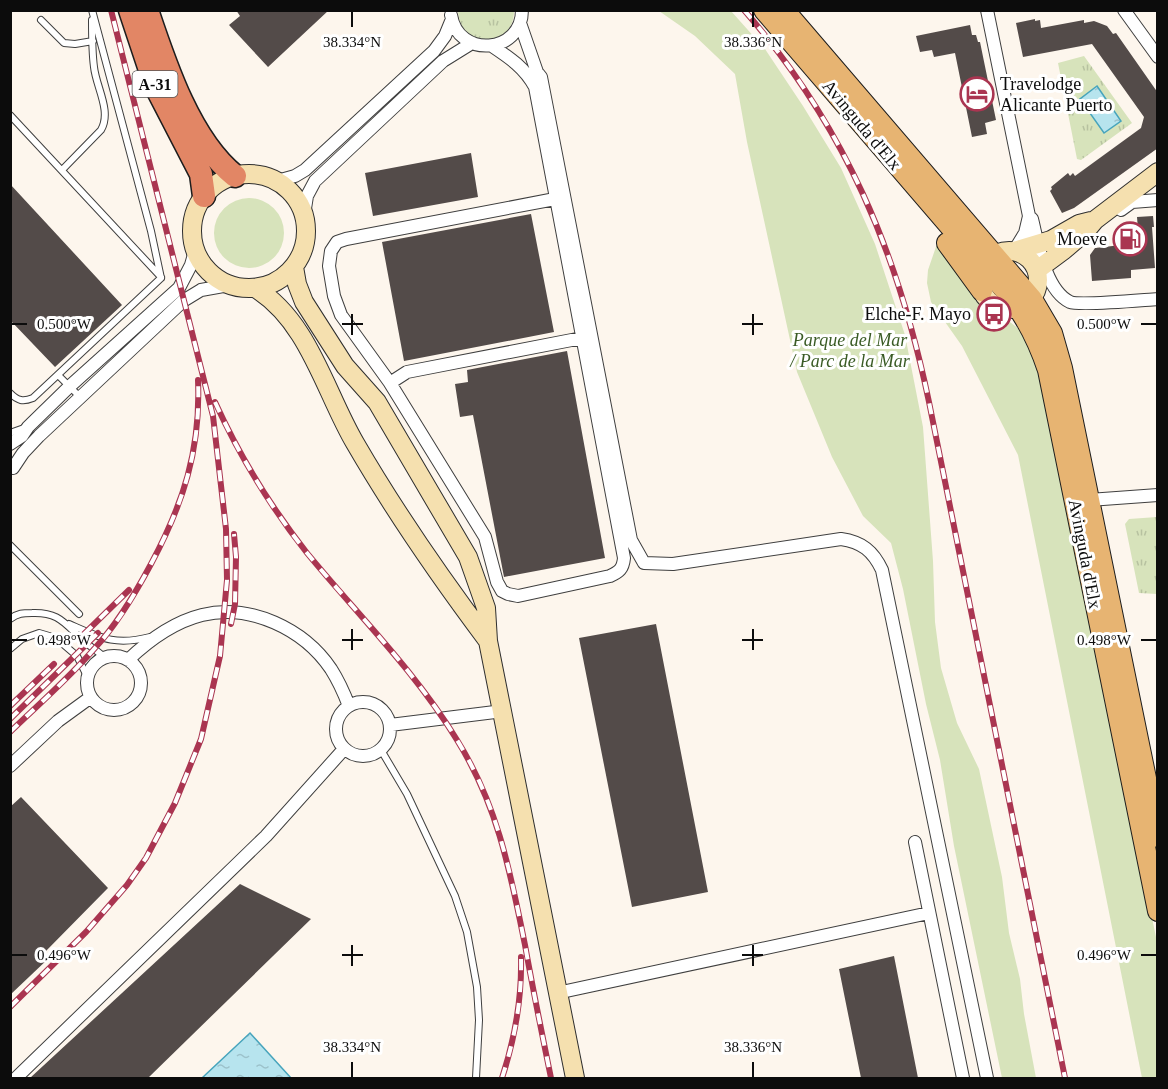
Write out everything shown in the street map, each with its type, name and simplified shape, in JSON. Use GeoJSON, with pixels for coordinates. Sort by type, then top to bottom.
{"type":"FeatureCollection","features":[{"type":"Feature","properties":{"kind":"highway","name":"A-31"},"geometry":{"type":"LineString","coordinates":[[130,10],[155,85],[174,124],[199,149],[216,159],[235,176]]}},
{"type":"Feature","properties":{"kind":"highway","name":"A-31"},"geometry":{"type":"LineString","coordinates":[[147,10],[164,59],[189,114],[199,149],[204,196]]}},
{"type":"Feature","properties":{"kind":"main road","name":"Avinguda d'Elx"},"geometry":{"type":"LineString","coordinates":[[764,10],[844,103],[989,260]]}},
{"type":"Feature","properties":{"kind":"main road","name":"Avinguda d'Elx"},"geometry":{"type":"LineString","coordinates":[[784,10],[989,260],[1026,303],[1043,314],[1058,349],[1154,797],[1158,837]]}},
{"type":"Feature","properties":{"kind":"main road"},"geometry":{"type":"LineString","coordinates":[[844,103],[883,162],[943,237],[982,291]]}},
{"type":"Feature","properties":{"kind":"main road","name":"Avinguda d'Elx"},"geometry":{"type":"LineString","coordinates":[[1026,303],[1048,370],[1158,910]]}},
{"type":"Feature","properties":{"kind":"street"},"geometry":{"type":"LineString","coordinates":[[987,10],[1029,216],[1032,219],[1043,270]]}},
{"type":"Feature","properties":{"kind":"street"},"geometry":{"type":"LineString","coordinates":[[1124,10],[1158,57]]}},
{"type":"Feature","properties":{"kind":"street"},"geometry":{"type":"LineString","coordinates":[[451,14],[459,33],[472,44],[492,46],[504,42],[514,34],[521,17]]}},
{"type":"Feature","properties":{"kind":"street"},"geometry":{"type":"LineString","coordinates":[[277,181],[295,176],[305,170],[434,51],[445,36],[451,14]]}},
{"type":"Feature","properties":{"kind":"street"},"geometry":{"type":"LineString","coordinates":[[521,17],[537,72],[541,77],[550,117],[631,540],[644,563],[673,564],[841,539],[855,541],[867,547],[876,558],[882,570],[987,1078]]}},
{"type":"Feature","properties":{"kind":"street"},"geometry":{"type":"LineString","coordinates":[[304,215],[298,201],[277,181],[249,174],[235,176],[218,183],[204,196],[195,213],[192,232],[195,250],[214,277],[228,285],[255,288],[270,285],[283,277],[294,267],[303,251],[307,196],[315,182],[442,61],[472,44]]}},
{"type":"Feature","properties":{"kind":"street"},"geometry":{"type":"LineString","coordinates":[[492,46],[520,65],[530,76],[535,87],[624,558],[624,565],[619,572],[610,576],[518,596],[502,591],[497,582],[485,537],[390,383],[341,315],[334,296],[329,266],[331,251],[337,242],[346,239],[555,199]]}},
{"type":"Feature","properties":{"kind":"street"},"geometry":{"type":"LineString","coordinates":[[535,87],[537,72]]}},
{"type":"Feature","properties":{"kind":"street"},"geometry":{"type":"LineString","coordinates":[[1158,172],[1095,220],[1043,270],[1038,280],[1037,290],[1026,303],[1008,310],[997,307],[985,298],[980,278],[989,260],[1003,251],[1014,251],[1038,245],[1080,224],[1095,220],[1112,216],[1132,202],[1158,200]]}},
{"type":"Feature","properties":{"kind":"street"},"geometry":{"type":"LineString","coordinates":[[1014,251],[1025,233],[1029,216]]}},
{"type":"Feature","properties":{"kind":"street"},"geometry":{"type":"LineString","coordinates":[[10,444],[22,436],[28,427],[70,386],[179,288],[188,272],[195,250]]}},
{"type":"Feature","properties":{"kind":"street"},"geometry":{"type":"LineString","coordinates":[[1014,251],[1028,257],[1043,270],[1062,296],[1075,303],[1158,299]]}},
{"type":"Feature","properties":{"kind":"street"},"geometry":{"type":"LineString","coordinates":[[294,267],[304,302],[345,366],[377,402],[468,557],[486,608],[488,640],[574,1078]]}},
{"type":"Feature","properties":{"kind":"street"},"geometry":{"type":"LineString","coordinates":[[11,468],[39,436],[183,302],[201,290],[228,285]]}},
{"type":"Feature","properties":{"kind":"street"},"geometry":{"type":"LineString","coordinates":[[255,288],[273,299],[310,349],[337,412],[367,464],[410,533],[488,640]]}},
{"type":"Feature","properties":{"kind":"street"},"geometry":{"type":"LineString","coordinates":[[390,383],[406,372],[582,338]]}},
{"type":"Feature","properties":{"kind":"street"},"geometry":{"type":"LineString","coordinates":[[1089,500],[1158,495]]}},
{"type":"Feature","properties":{"kind":"street"},"geometry":{"type":"LineString","coordinates":[[128,660],[157,636],[183,621],[204,614],[232,613],[269,620],[286,627],[318,652],[339,683],[349,706]]}},
{"type":"Feature","properties":{"kind":"street"},"geometry":{"type":"LineString","coordinates":[[112,656],[128,660],[135,665],[141,682],[140,690],[130,705],[113,710],[97,703],[89,691],[88,678],[91,669],[97,662],[112,656]]}},
{"type":"Feature","properties":{"kind":"street"},"geometry":{"type":"LineString","coordinates":[[10,766],[58,721],[91,697]]}},
{"type":"Feature","properties":{"kind":"street"},"geometry":{"type":"LineString","coordinates":[[358,702],[375,705],[382,710],[390,725],[387,743],[374,754],[358,756],[344,749],[336,735],[336,726],[343,711],[358,702]]}},
{"type":"Feature","properties":{"kind":"street"},"geometry":{"type":"LineString","coordinates":[[390,725],[503,711]]}},
{"type":"Feature","properties":{"kind":"street"},"geometry":{"type":"LineString","coordinates":[[16,1078],[266,836],[344,749]]}},
{"type":"Feature","properties":{"kind":"street"},"geometry":{"type":"LineString","coordinates":[[915,842],[963,1078]]}},
{"type":"Feature","properties":{"kind":"street"},"geometry":{"type":"LineString","coordinates":[[557,993],[929,913]]}},
{"type":"Feature","properties":{"kind":"lane"},"geometry":{"type":"LineString","coordinates":[[62,170],[105,124],[94,67],[92,10]]}},
{"type":"Feature","properties":{"kind":"lane"},"geometry":{"type":"LineString","coordinates":[[92,10],[151,231],[161,278]]}},
{"type":"Feature","properties":{"kind":"lane"},"geometry":{"type":"LineString","coordinates":[[41,20],[64,44],[93,41]]}},
{"type":"Feature","properties":{"kind":"lane"},"geometry":{"type":"LineString","coordinates":[[10,115],[161,278]]}},
{"type":"Feature","properties":{"kind":"lane"},"geometry":{"type":"LineString","coordinates":[[10,393],[24,402],[33,398],[161,278]]}},
{"type":"Feature","properties":{"kind":"lane"},"geometry":{"type":"LineString","coordinates":[[58,375],[80,397]]}},
{"type":"Feature","properties":{"kind":"lane"},"geometry":{"type":"LineString","coordinates":[[10,433],[28,427]]}},
{"type":"Feature","properties":{"kind":"lane"},"geometry":{"type":"LineString","coordinates":[[10,545],[79,614]]}},
{"type":"Feature","properties":{"kind":"lane"},"geometry":{"type":"LineString","coordinates":[[10,619],[18,613],[48,612],[99,637],[117,642],[131,642],[157,636]]}},
{"type":"Feature","properties":{"kind":"lane"},"geometry":{"type":"LineString","coordinates":[[63,621],[85,643],[95,648],[105,658]]}},
{"type":"Feature","properties":{"kind":"lane"},"geometry":{"type":"LineString","coordinates":[[10,649],[22,639],[39,633],[56,638],[77,656],[88,678]]}},
{"type":"Feature","properties":{"kind":"lane"},"geometry":{"type":"LineString","coordinates":[[381,750],[407,794],[455,896],[467,932],[477,987],[479,1020],[476,1078]]}},
{"type":"Feature","properties":{"kind":"green space"},"geometry":{"type":"Polygon","coordinates":[[[458,10],[514,11],[512,24],[505,33],[486,40],[476,38],[467,32],[460,23],[458,10]]]}},
{"type":"Feature","properties":{"kind":"green space","name":"Parque del Mar / Parc de la Mar"},"geometry":{"type":"Polygon","coordinates":[[[659,11],[731,11],[765,49],[803,106],[841,168],[875,244],[905,335],[923,427],[935,622],[941,668],[957,723],[979,769],[1002,877],[1009,933],[1020,979],[1036,1078],[1002,1078],[954,846],[940,760],[891,543],[863,516],[832,457],[797,372],[747,142],[735,74],[695,36],[659,11]]]}},
{"type":"Feature","properties":{"kind":"green space"},"geometry":{"type":"Polygon","coordinates":[[[1084,56],[1132,123],[1081,160],[1077,159],[1058,63],[1084,56]]]}},
{"type":"Feature","properties":{"kind":"green space"},"geometry":{"type":"Polygon","coordinates":[[[249,198],[262,201],[274,208],[281,220],[284,233],[281,246],[274,258],[262,265],[249,268],[236,265],[224,258],[217,246],[214,233],[217,220],[224,208],[236,201],[249,198]]]}},
{"type":"Feature","properties":{"kind":"green space"},"geometry":{"type":"Polygon","coordinates":[[[938,241],[988,311],[1006,319],[1024,333],[1037,357],[1157,942],[1157,1078],[1142,1078],[1018,455],[962,346],[931,302],[927,283],[928,270],[938,241]]]}},
{"type":"Feature","properties":{"kind":"green space"},"geometry":{"type":"Polygon","coordinates":[[[1157,517],[1157,594],[1139,593],[1125,524],[1129,519],[1157,517]]]}},
{"type":"Feature","properties":{"kind":"water"},"geometry":{"type":"Polygon","coordinates":[[[1097,86],[1121,121],[1104,133],[1080,99],[1097,86]]]}},
{"type":"Feature","properties":{"kind":"water"},"geometry":{"type":"Polygon","coordinates":[[[250,1033],[291,1078],[202,1078],[250,1033]]]}},
{"type":"Feature","properties":{"kind":"building"},"geometry":{"type":"Polygon","coordinates":[[[236,10],[329,10],[268,67],[229,25],[240,16],[236,10]]]}},
{"type":"Feature","properties":{"kind":"building"},"geometry":{"type":"Polygon","coordinates":[[[1035,19],[1035,21],[1040,20],[1041,28],[1084,20],[1084,23],[1094,21],[1107,26],[1113,34],[1116,33],[1158,93],[1158,148],[1074,208],[1062,213],[1050,191],[1051,187],[1068,173],[1070,176],[1073,173],[1075,176],[1141,128],[1144,117],[1092,44],[1023,57],[1016,23],[1035,19]]]}},
{"type":"Feature","properties":{"kind":"building","name":"Travelodge Alicante Puerto"},"geometry":{"type":"Polygon","coordinates":[[[970,25],[972,35],[976,35],[980,42],[996,120],[985,123],[987,134],[972,137],[955,53],[934,57],[932,50],[920,52],[916,36],[970,25]]]}},
{"type":"Feature","properties":{"kind":"building"},"geometry":{"type":"Polygon","coordinates":[[[471,153],[478,197],[373,216],[365,173],[471,153]]]}},
{"type":"Feature","properties":{"kind":"building"},"geometry":{"type":"Polygon","coordinates":[[[10,184],[122,305],[55,367],[10,320],[10,184]]]}},
{"type":"Feature","properties":{"kind":"building"},"geometry":{"type":"Polygon","coordinates":[[[531,214],[554,332],[404,361],[382,242],[531,214]]]}},
{"type":"Feature","properties":{"kind":"building"},"geometry":{"type":"Polygon","coordinates":[[[1153,216],[1155,268],[1131,270],[1131,278],[1092,281],[1090,255],[1095,248],[1139,243],[1137,217],[1153,216]]]}},
{"type":"Feature","properties":{"kind":"building"},"geometry":{"type":"Polygon","coordinates":[[[567,351],[605,558],[504,577],[473,415],[460,417],[455,384],[468,382],[467,370],[567,351]]]}},
{"type":"Feature","properties":{"kind":"building"},"geometry":{"type":"Polygon","coordinates":[[[656,624],[708,892],[632,907],[579,638],[656,624]]]}},
{"type":"Feature","properties":{"kind":"building"},"geometry":{"type":"Polygon","coordinates":[[[21,797],[108,888],[44,953],[49,958],[10,995],[10,807],[21,797]]]}},
{"type":"Feature","properties":{"kind":"building"},"geometry":{"type":"Polygon","coordinates":[[[240,884],[311,919],[148,1078],[30,1078],[240,884]]]}},
{"type":"Feature","properties":{"kind":"building"},"geometry":{"type":"Polygon","coordinates":[[[894,956],[918,1078],[861,1078],[839,969],[894,956]]]}},
{"type":"Feature","properties":{"kind":"railway"},"geometry":{"type":"LineString","coordinates":[[10,1007],[86,932],[127,885],[146,858],[175,803],[201,739],[220,656],[227,580],[226,529],[213,416],[111,10]]}},
{"type":"Feature","properties":{"kind":"railway"},"geometry":{"type":"LineString","coordinates":[[744,10],[780,54],[811,99],[839,146],[863,194],[901,294],[929,402],[1065,1078]]}},
{"type":"Feature","properties":{"kind":"railway"},"geometry":{"type":"LineString","coordinates":[[10,732],[85,659],[111,629],[151,564],[172,520],[188,476],[196,430],[198,380]]}},
{"type":"Feature","properties":{"kind":"railway"},"geometry":{"type":"LineString","coordinates":[[215,402],[245,462],[281,517],[307,553],[423,690],[457,740],[483,789],[508,865],[551,1078]]}},
{"type":"Feature","properties":{"kind":"railway"},"geometry":{"type":"LineString","coordinates":[[231,624],[235,604],[234,534]]}},
{"type":"Feature","properties":{"kind":"railway"},"geometry":{"type":"LineString","coordinates":[[84,634],[129,590]]}},
{"type":"Feature","properties":{"kind":"railway"},"geometry":{"type":"LineString","coordinates":[[10,719],[98,633]]}},
{"type":"Feature","properties":{"kind":"railway"},"geometry":{"type":"LineString","coordinates":[[10,706],[54,664]]}},
{"type":"Feature","properties":{"kind":"railway"},"geometry":{"type":"LineString","coordinates":[[502,1078],[517,1018],[521,957]]}},
{"type":"Feature","properties":{"kind":"place","name":"Travelodge Alicante Puerto"},"geometry":{"type":"Point","coordinates":[977,94]}},
{"type":"Feature","properties":{"kind":"place","name":"Moeve"},"geometry":{"type":"Point","coordinates":[1130,239]}},
{"type":"Feature","properties":{"kind":"place","name":"Elche-F. Mayo"},"geometry":{"type":"Point","coordinates":[994,314]}}]}
